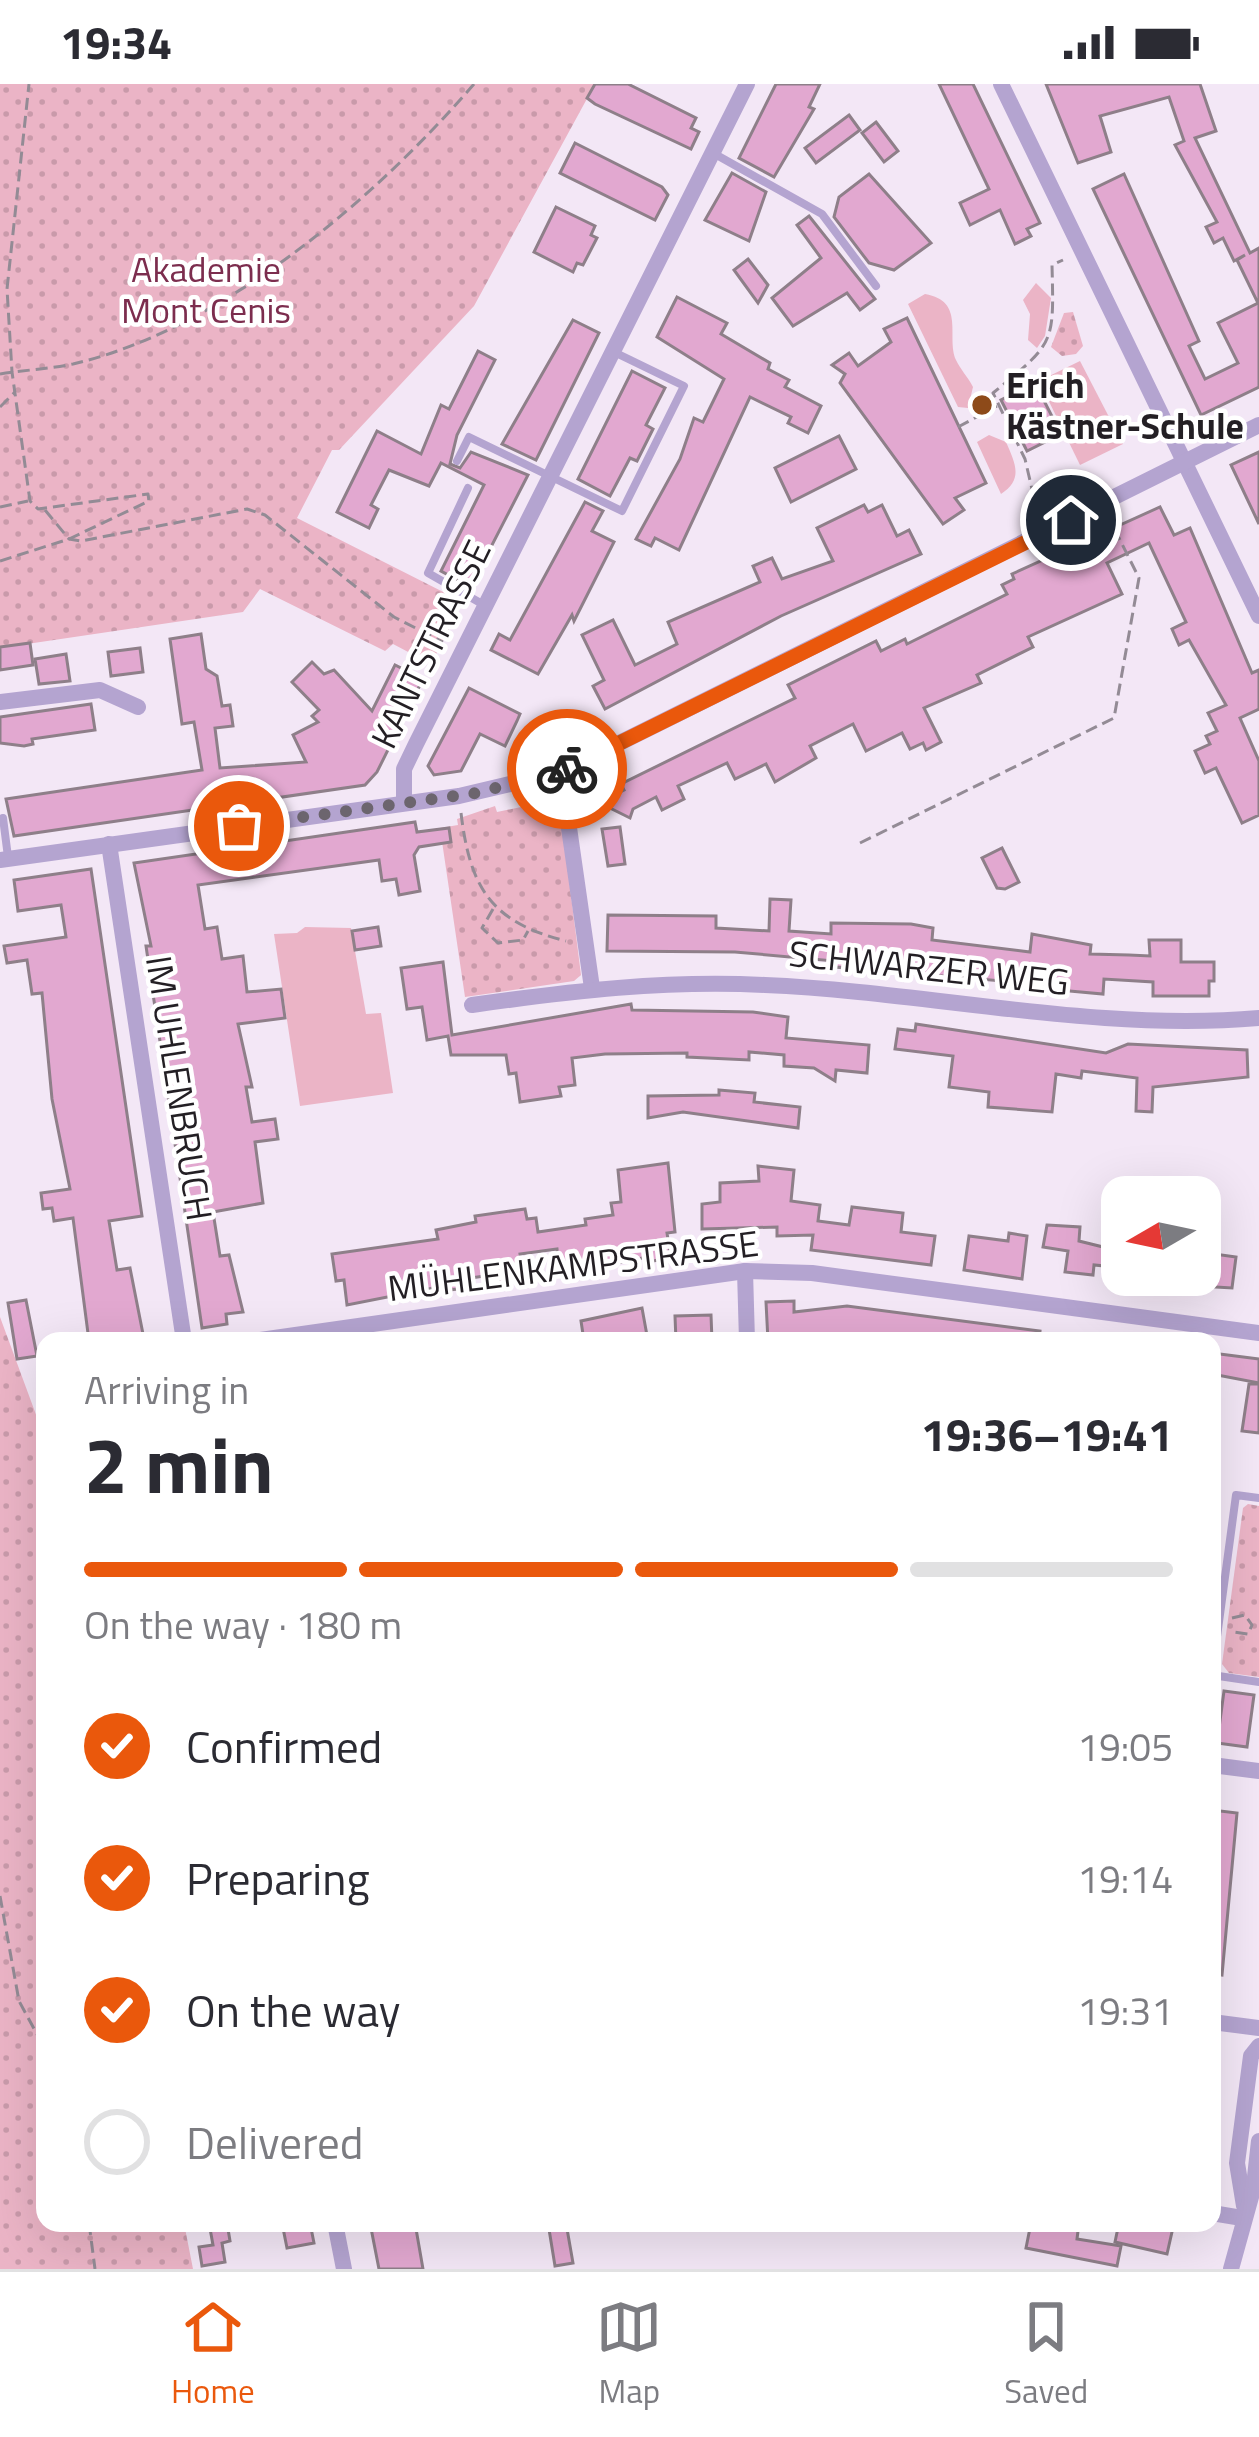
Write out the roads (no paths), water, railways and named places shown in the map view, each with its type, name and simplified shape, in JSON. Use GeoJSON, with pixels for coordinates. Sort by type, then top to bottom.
{"type":"FeatureCollection","features":[{"type":"Feature","properties":{"kind":"street","name":"KANTSTRASSE"},"geometry":{"type":"LineString","coordinates":[[4,859],[404,802],[404,769],[746,84]]}},
{"type":"Feature","properties":{"kind":"street"},"geometry":{"type":"LineString","coordinates":[[1001,84],[1259,616]]}},
{"type":"Feature","properties":{"kind":"street"},"geometry":{"type":"LineString","coordinates":[[404,802],[477,793],[561,772],[1259,425]]}},
{"type":"Feature","properties":{"kind":"street"},"geometry":{"type":"LineString","coordinates":[[0,701],[100,690],[137,707]]}},
{"type":"Feature","properties":{"kind":"street"},"geometry":{"type":"LineString","coordinates":[[561,772],[592,988]]}},
{"type":"Feature","properties":{"kind":"street","name":"IM UHLENBRUCH"},"geometry":{"type":"LineString","coordinates":[[109,844],[183,1332]]}},
{"type":"Feature","properties":{"kind":"street","name":"SCHWARZER WEG"},"geometry":{"type":"LineString","coordinates":[[472,1005],[640,982],[769,985],[1015,1012],[1174,1021],[1259,1018]]}},
{"type":"Feature","properties":{"kind":"street"},"geometry":{"type":"LineString","coordinates":[[746,1271],[747,1332]]}},
{"type":"Feature","properties":{"kind":"street","name":"MÜHLENKAMPSTRASSE"},"geometry":{"type":"LineString","coordinates":[[316,1332],[746,1271],[812,1273],[1259,1333]]}},
{"type":"Feature","properties":{"kind":"street"},"geometry":{"type":"LineString","coordinates":[[1221,1766],[1259,1772]]}},
{"type":"Feature","properties":{"kind":"street"},"geometry":{"type":"LineString","coordinates":[[1221,2023],[1259,2028]]}},
{"type":"Feature","properties":{"kind":"street"},"geometry":{"type":"LineString","coordinates":[[1243,2212],[1237,2163],[1251,2056],[1259,2046]]}},
{"type":"Feature","properties":{"kind":"street"},"geometry":{"type":"LineString","coordinates":[[1231,2269],[1243,2212],[1254,2186],[1259,2141]]}},
{"type":"Feature","properties":{"kind":"street"},"geometry":{"type":"LineString","coordinates":[[1221,2212],[1243,2212]]}},
{"type":"Feature","properties":{"kind":"street"},"geometry":{"type":"LineString","coordinates":[[337,2232],[344,2269]]}},
{"type":"Feature","properties":{"kind":"lane"},"geometry":{"type":"LineString","coordinates":[[713,153],[823,214],[876,286]]}},
{"type":"Feature","properties":{"kind":"lane"},"geometry":{"type":"LineString","coordinates":[[457,461],[469,437],[622,512],[684,386],[612,351]]}},
{"type":"Feature","properties":{"kind":"lane"},"geometry":{"type":"LineString","coordinates":[[468,488],[428,573],[486,606]]}},
{"type":"Feature","properties":{"kind":"lane"},"geometry":{"type":"LineString","coordinates":[[3,818],[4,859]]}},
{"type":"Feature","properties":{"kind":"lane"},"geometry":{"type":"LineString","coordinates":[[1221,1608],[1236,1495],[1259,1498]]}},
{"type":"Feature","properties":{"kind":"lane"},"geometry":{"type":"LineString","coordinates":[[1221,1676],[1259,1682]]}},
{"type":"Feature","properties":{"kind":"place","name":"Erich Kästner-Schule"},"geometry":{"type":"Point","coordinates":[982,405]}},
{"type":"Feature","properties":{"kind":"park label","name":"Akademie Mont Cenis"},"geometry":{"type":"Point","coordinates":[206,288]}}]}
